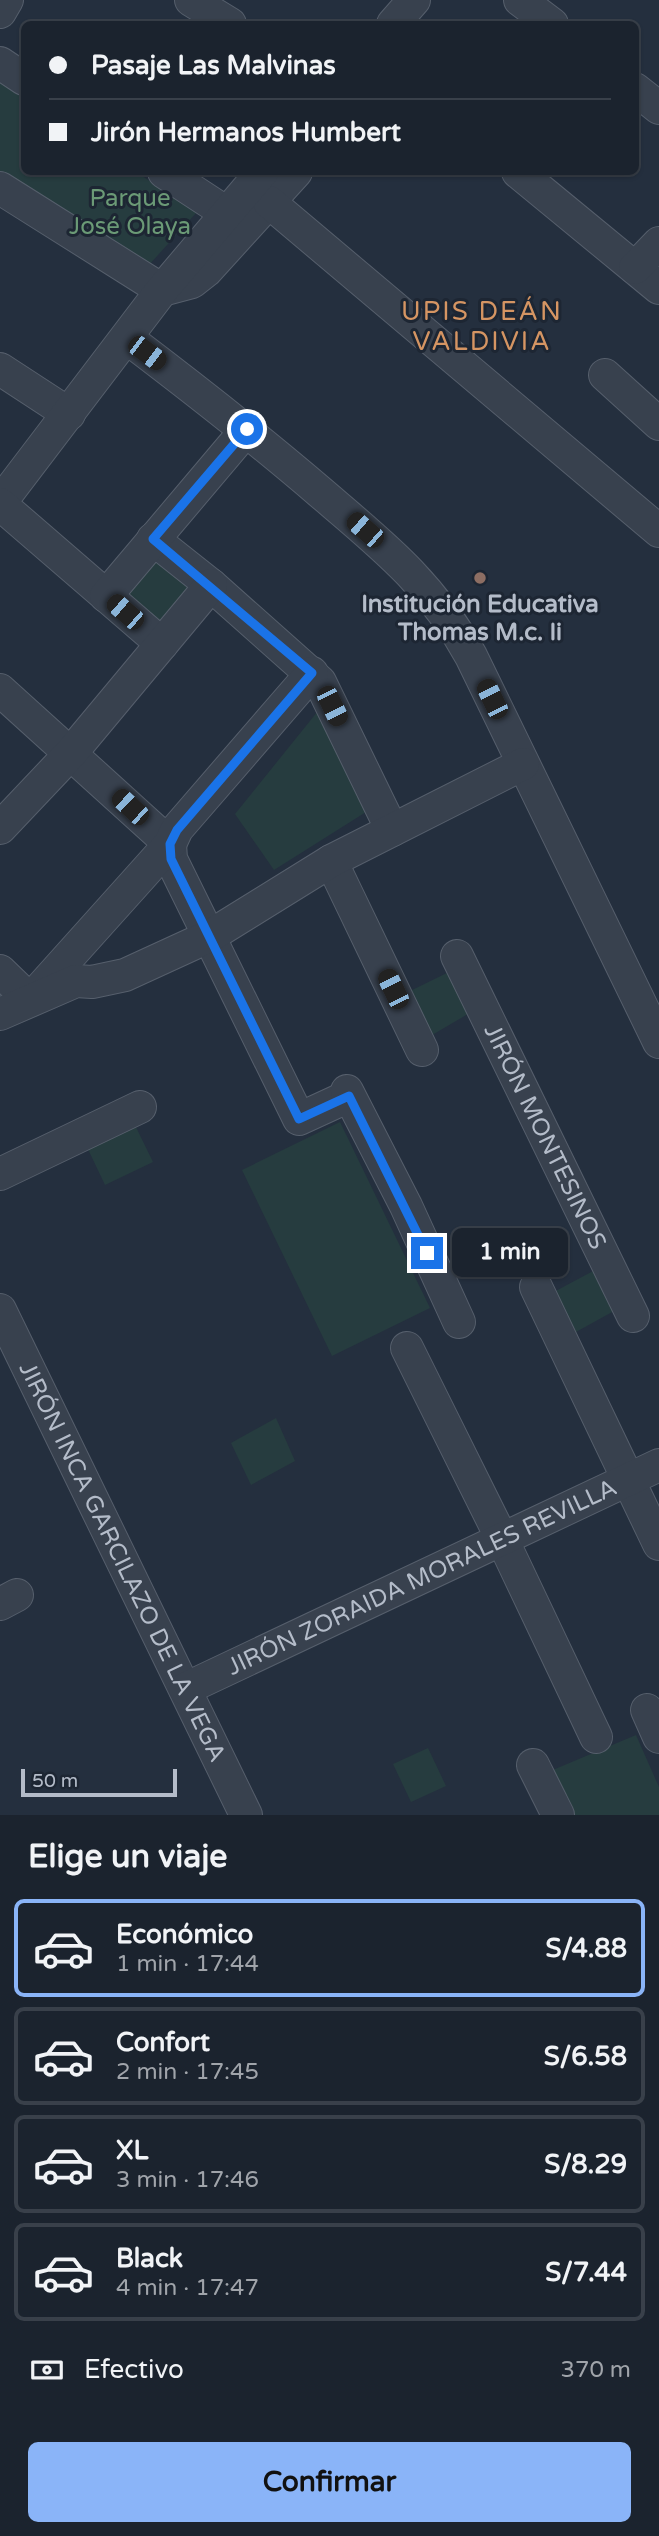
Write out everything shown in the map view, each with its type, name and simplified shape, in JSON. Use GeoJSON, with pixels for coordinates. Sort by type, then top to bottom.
{"type":"FeatureCollection","features":[{"type":"Feature","properties":{"kind":"street"},"geometry":{"type":"LineString","coordinates":[[0,12],[7,0]]}},
{"type":"Feature","properties":{"kind":"street"},"geometry":{"type":"LineString","coordinates":[[191,0],[225,21]]}},
{"type":"Feature","properties":{"kind":"street"},"geometry":{"type":"LineString","coordinates":[[396,21],[414,0]]}},
{"type":"Feature","properties":{"kind":"street"},"geometry":{"type":"LineString","coordinates":[[520,0],[548,21]]}},
{"type":"Feature","properties":{"kind":"street"},"geometry":{"type":"LineString","coordinates":[[0,63],[21,77]]}},
{"type":"Feature","properties":{"kind":"street"},"geometry":{"type":"LineString","coordinates":[[639,92],[659,108]]}},
{"type":"Feature","properties":{"kind":"street"},"geometry":{"type":"LineString","coordinates":[[168,175],[225,212]]}},
{"type":"Feature","properties":{"kind":"street"},"geometry":{"type":"LineString","coordinates":[[162,644],[0,504],[162,290],[225,212],[259,175]]}},
{"type":"Feature","properties":{"kind":"street"},"geometry":{"type":"LineString","coordinates":[[0,188],[162,290],[192,282],[206,271],[293,175]]}},
{"type":"Feature","properties":{"kind":"street"},"geometry":{"type":"LineString","coordinates":[[522,175],[659,288]]}},
{"type":"Feature","properties":{"kind":"street"},"geometry":{"type":"LineString","coordinates":[[269,202],[657,525]]}},
{"type":"Feature","properties":{"kind":"street"},"geometry":{"type":"LineString","coordinates":[[635,268],[659,243]]}},
{"type":"Feature","properties":{"kind":"street"},"geometry":{"type":"LineString","coordinates":[[127,338],[247,429],[404,564],[427,589],[459,634],[659,1042]]}},
{"type":"Feature","properties":{"kind":"street"},"geometry":{"type":"LineString","coordinates":[[0,369],[69,414]]}},
{"type":"Feature","properties":{"kind":"street"},"geometry":{"type":"LineString","coordinates":[[605,375],[659,424]]}},
{"type":"Feature","properties":{"kind":"street"},"geometry":{"type":"LineString","coordinates":[[106,596],[247,429]]}},
{"type":"Feature","properties":{"kind":"street"},"geometry":{"type":"LineString","coordinates":[[153,539],[211,585],[320,682],[392,830]]}},
{"type":"Feature","properties":{"kind":"street"},"geometry":{"type":"LineString","coordinates":[[0,828],[71,753],[211,585]]}},
{"type":"Feature","properties":{"kind":"street"},"geometry":{"type":"LineString","coordinates":[[30,999],[170,844],[177,830],[312,673]]}},
{"type":"Feature","properties":{"kind":"street"},"geometry":{"type":"LineString","coordinates":[[0,690],[170,844],[171,859],[299,1119],[348,1093],[406,1206],[459,1322]]}},
{"type":"Feature","properties":{"kind":"street"},"geometry":{"type":"LineString","coordinates":[[0,1014],[76,981],[92,982],[125,975],[210,936],[331,861],[523,764]]}},
{"type":"Feature","properties":{"kind":"street"},"geometry":{"type":"LineString","coordinates":[[331,861],[422,1050]]}},
{"type":"Feature","properties":{"kind":"street","name":"JIRÓN MONTESINOS"},"geometry":{"type":"LineString","coordinates":[[457,956],[546,1132],[633,1316]]}},
{"type":"Feature","properties":{"kind":"street"},"geometry":{"type":"LineString","coordinates":[[0,971],[30,999]]}},
{"type":"Feature","properties":{"kind":"street"},"geometry":{"type":"LineString","coordinates":[[0,1174],[140,1107]]}},
{"type":"Feature","properties":{"kind":"street"},"geometry":{"type":"LineString","coordinates":[[536,1287],[659,1544]]}},
{"type":"Feature","properties":{"kind":"street","name":"JIRÓN INCA GARCILAZO DE LA VEGA"},"geometry":{"type":"LineString","coordinates":[[0,1310],[246,1815]]}},
{"type":"Feature","properties":{"kind":"street"},"geometry":{"type":"LineString","coordinates":[[407,1348],[596,1737]]}},
{"type":"Feature","properties":{"kind":"street","name":"JIRÓN ZORAIDA MORALES REVILLA"},"geometry":{"type":"LineString","coordinates":[[185,1689],[659,1465]]}},
{"type":"Feature","properties":{"kind":"street"},"geometry":{"type":"LineString","coordinates":[[533,1765],[558,1815]]}},
{"type":"Feature","properties":{"kind":"green space","name":"Parque José Olaya"},"geometry":{"type":"Polygon","coordinates":[[[0,82],[21,96],[21,175],[141,175],[197,212],[148,266],[0,172],[0,82]]]}},
{"type":"Feature","properties":{"kind":"green space"},"geometry":{"type":"Polygon","coordinates":[[[156,558],[190,587],[156,626],[122,597],[156,558]]]}},
{"type":"Feature","properties":{"kind":"green space"},"geometry":{"type":"Polygon","coordinates":[[[318,711],[366,812],[274,870],[235,814],[318,711]]]}},
{"type":"Feature","properties":{"kind":"green space"},"geometry":{"type":"Polygon","coordinates":[[[453,970],[473,1011],[427,1038],[406,993],[453,970]]]}},
{"type":"Feature","properties":{"kind":"green space"},"geometry":{"type":"Polygon","coordinates":[[[133,1121],[153,1162],[105,1185],[86,1145],[133,1121]]]}},
{"type":"Feature","properties":{"kind":"green space"},"geometry":{"type":"Polygon","coordinates":[[[340,1122],[430,1308],[332,1356],[242,1170],[340,1122]]]}},
{"type":"Feature","properties":{"kind":"green space"},"geometry":{"type":"Polygon","coordinates":[[[595,1270],[614,1311],[576,1332],[569,1331],[552,1293],[595,1270]]]}},
{"type":"Feature","properties":{"kind":"green space"},"geometry":{"type":"Polygon","coordinates":[[[276,1418],[295,1461],[251,1485],[231,1443],[276,1418]]]}},
{"type":"Feature","properties":{"kind":"green space"},"geometry":{"type":"Polygon","coordinates":[[[636,1735],[659,1787],[659,1815],[571,1815],[548,1772],[636,1735]]]}},
{"type":"Feature","properties":{"kind":"green space"},"geometry":{"type":"Polygon","coordinates":[[[428,1748],[446,1786],[411,1802],[393,1764],[428,1748]]]}},
{"type":"Feature","properties":{"kind":"place","name":"Institución Educativa Thomas M.c. Ii"},"geometry":{"type":"Point","coordinates":[480,578]}},
{"type":"Feature","properties":{"kind":"district","name":"UPIS DEÁN VALDIVIA"},"geometry":{"type":"Point","coordinates":[482,326]}},
{"type":"Feature","properties":{"kind":"route"},"geometry":{"type":"LineString","coordinates":[[247,429],[153,539],[211,585],[312,673],[177,830],[170,844],[171,859],[299,1119],[349,1096],[406,1206],[427,1253]]}}]}
